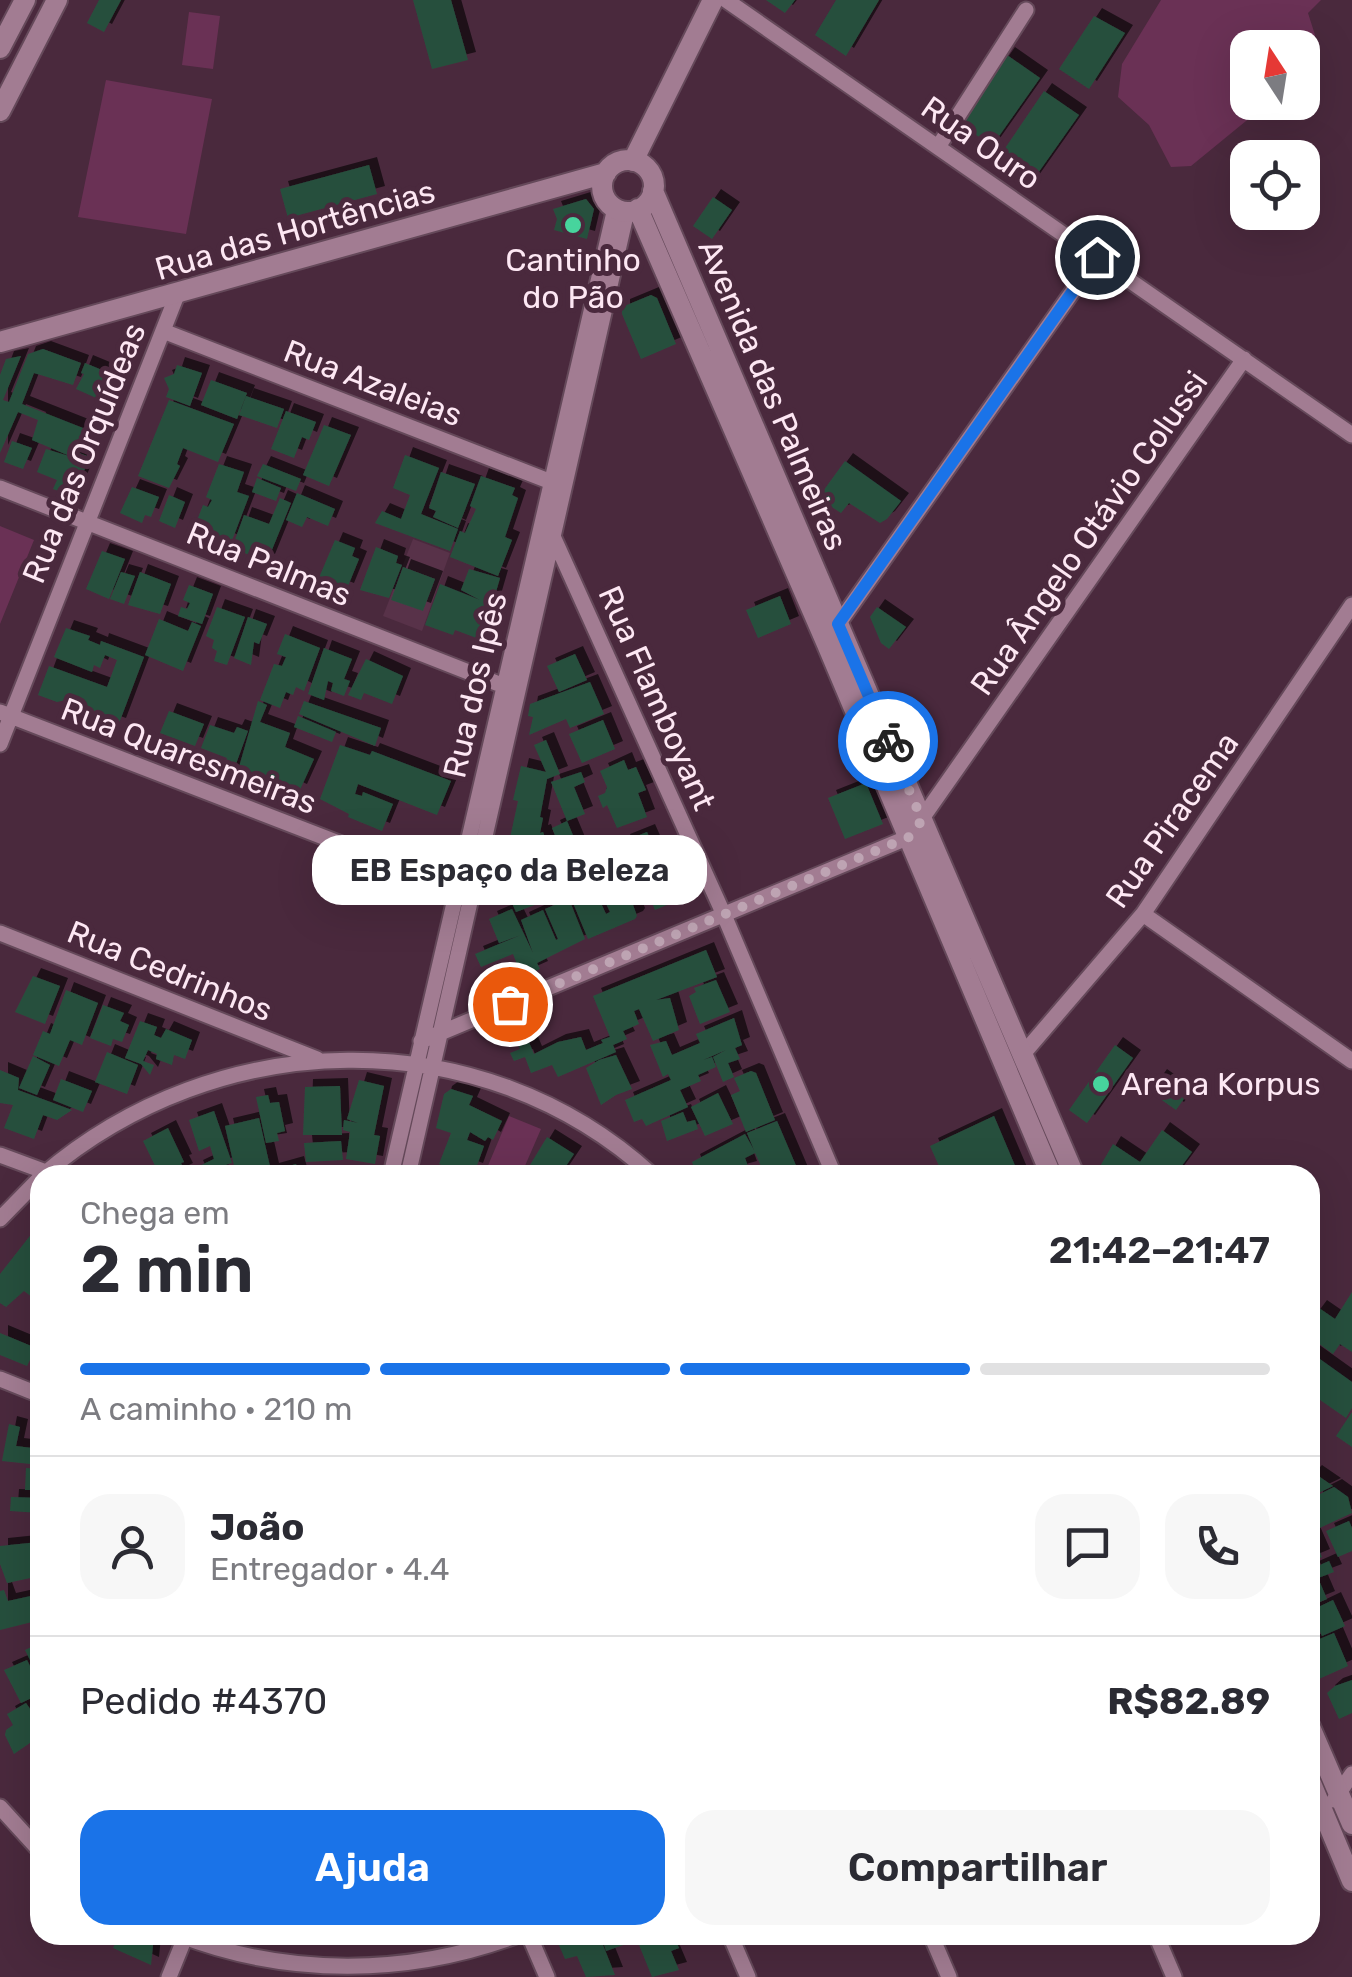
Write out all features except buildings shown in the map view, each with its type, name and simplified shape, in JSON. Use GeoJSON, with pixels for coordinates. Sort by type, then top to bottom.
{"type":"FeatureCollection","features":[{"type":"Feature","properties":{"kind":"street"},"geometry":{"type":"LineString","coordinates":[[0,48],[24,0]]}},
{"type":"Feature","properties":{"kind":"street"},"geometry":{"type":"LineString","coordinates":[[0,112],[57,0]]}},
{"type":"Feature","properties":{"kind":"street"},"geometry":{"type":"LineString","coordinates":[[633,161],[713,0]]}},
{"type":"Feature","properties":{"kind":"street","name":"Rua Ouro"},"geometry":{"type":"LineString","coordinates":[[726,0],[1352,436]]}},
{"type":"Feature","properties":{"kind":"street"},"geometry":{"type":"LineString","coordinates":[[938,147],[1026,10]]}},
{"type":"Feature","properties":{"kind":"street"},"geometry":{"type":"LineString","coordinates":[[633,161],[649,170],[654,191],[649,201],[626,209],[603,194],[606,174],[616,162],[633,161]]}},
{"type":"Feature","properties":{"kind":"street","name":"Rua das Hortências"},"geometry":{"type":"LineString","coordinates":[[0,342],[606,174]]}},
{"type":"Feature","properties":{"kind":"street","name":"Avenida das Palmeiras"},"geometry":{"type":"LineString","coordinates":[[654,191],[838,624],[1047,1165]]}},
{"type":"Feature","properties":{"kind":"street","name":"Avenida das Palmeiras"},"geometry":{"type":"LineString","coordinates":[[626,209],[826,642],[1023,1054],[1070,1165]]}},
{"type":"Feature","properties":{"kind":"street","name":"Rua dos Ipês"},"geometry":{"type":"LineString","coordinates":[[409,1165],[423,1066],[420,1041],[463,891],[557,484],[626,209]]}},
{"type":"Feature","properties":{"kind":"street"},"geometry":{"type":"LineString","coordinates":[[826,642],[1097,257]]}},
{"type":"Feature","properties":{"kind":"street","name":"Rua das Orquídeas"},"geometry":{"type":"LineString","coordinates":[[0,744],[6,714],[177,295]]}},
{"type":"Feature","properties":{"kind":"street","name":"Rua Azaleias"},"geometry":{"type":"LineString","coordinates":[[162,331],[557,484]]}},
{"type":"Feature","properties":{"kind":"street","name":"Rua Ângelo Otávio Colussi"},"geometry":{"type":"LineString","coordinates":[[916,829],[1244,359]]}},
{"type":"Feature","properties":{"kind":"street","name":"Rua Palmas"},"geometry":{"type":"LineString","coordinates":[[0,488],[510,689]]}},
{"type":"Feature","properties":{"kind":"street","name":"Rua Flamboyant"},"geometry":{"type":"LineString","coordinates":[[546,532],[724,915],[830,1165]]}},
{"type":"Feature","properties":{"kind":"street","name":"Rua Piracema"},"geometry":{"type":"LineString","coordinates":[[1023,1054],[1143,914],[1352,606]]}},
{"type":"Feature","properties":{"kind":"street","name":"Rua Quaresmeiras"},"geometry":{"type":"LineString","coordinates":[[6,714],[463,891]]}},
{"type":"Feature","properties":{"kind":"street"},"geometry":{"type":"LineString","coordinates":[[420,1041],[724,915],[916,829]]}},
{"type":"Feature","properties":{"kind":"street","name":"Rua dos Ipês"},"geometry":{"type":"LineString","coordinates":[[395,1165],[423,1066],[438,1034],[463,891]]}},
{"type":"Feature","properties":{"kind":"street"},"geometry":{"type":"LineString","coordinates":[[1143,914],[1352,1061]]}},
{"type":"Feature","properties":{"kind":"street","name":"Rua Cedrinhos"},"geometry":{"type":"LineString","coordinates":[[0,933],[320,1060]]}},
{"type":"Feature","properties":{"kind":"street"},"geometry":{"type":"LineString","coordinates":[[56,1165],[94,1136],[160,1100],[202,1083],[260,1068],[320,1060],[423,1066],[497,1084],[560,1111],[618,1146],[640,1165]]}},
{"type":"Feature","properties":{"kind":"street"},"geometry":{"type":"LineString","coordinates":[[0,1156],[30,1169]]}},
{"type":"Feature","properties":{"kind":"street"},"geometry":{"type":"LineString","coordinates":[[0,1219],[30,1188]]}},
{"type":"Feature","properties":{"kind":"street"},"geometry":{"type":"LineString","coordinates":[[0,1379],[30,1391]]}},
{"type":"Feature","properties":{"kind":"street"},"geometry":{"type":"LineString","coordinates":[[1320,1749],[1352,1824]]}},
{"type":"Feature","properties":{"kind":"street"},"geometry":{"type":"LineString","coordinates":[[1324,1815],[1352,1774]]}},
{"type":"Feature","properties":{"kind":"street"},"geometry":{"type":"LineString","coordinates":[[1320,1805],[1352,1880]]}},
{"type":"Feature","properties":{"kind":"street"},"geometry":{"type":"LineString","coordinates":[[0,1808],[30,1840]]}},
{"type":"Feature","properties":{"kind":"street"},"geometry":{"type":"LineString","coordinates":[[169,1977],[180,1945]]}},
{"type":"Feature","properties":{"kind":"street"},"geometry":{"type":"LineString","coordinates":[[206,1945],[317,1972],[402,1966],[486,1945]]}},
{"type":"Feature","properties":{"kind":"street"},"geometry":{"type":"LineString","coordinates":[[533,1945],[547,1977]]}},
{"type":"Feature","properties":{"kind":"street"},"geometry":{"type":"LineString","coordinates":[[734,1945],[748,1977]]}},
{"type":"Feature","properties":{"kind":"street"},"geometry":{"type":"LineString","coordinates":[[935,1945],[949,1977]]}},
{"type":"Feature","properties":{"kind":"street"},"geometry":{"type":"LineString","coordinates":[[1160,1945],[1174,1977]]}},
{"type":"Feature","properties":{"kind":"shaded area"},"geometry":{"type":"Polygon","coordinates":[[[1161,0],[1321,0],[1308,13],[1313,30],[1230,30],[1230,120],[1247,120],[1191,166],[1171,167],[1149,125],[1118,97],[1122,64],[1161,0]]]}},
{"type":"Feature","properties":{"kind":"shaded area"},"geometry":{"type":"Polygon","coordinates":[[[189,12],[220,16],[213,69],[182,65],[189,12]]]}},
{"type":"Feature","properties":{"kind":"shaded area"},"geometry":{"type":"Polygon","coordinates":[[[106,80],[212,99],[186,234],[78,217],[106,80]]]}},
{"type":"Feature","properties":{"kind":"shaded area"},"geometry":{"type":"Polygon","coordinates":[[[0,526],[34,540],[0,624],[0,526]]]}},
{"type":"Feature","properties":{"kind":"shaded area"},"geometry":{"type":"Polygon","coordinates":[[[413,539],[450,553],[422,631],[383,616],[413,539]]]}},
{"type":"Feature","properties":{"kind":"shaded area"},"geometry":{"type":"Polygon","coordinates":[[[509,1116],[541,1129],[525,1165],[488,1165],[509,1116]]]}},
{"type":"Feature","properties":{"kind":"way so far"},"geometry":{"type":"LineString","coordinates":[[510,1004],[909,837],[922,820],[888,741]]}},
{"type":"Feature","properties":{"kind":"place","name":"Cantinho do Pão"},"geometry":{"type":"Point","coordinates":[573,225]}},
{"type":"Feature","properties":{"kind":"place","name":"EB Espaço da Beleza"},"geometry":{"type":"Point","coordinates":[510,1004]}},
{"type":"Feature","properties":{"kind":"place","name":"Arena Korpus"},"geometry":{"type":"Point","coordinates":[1101,1084]}},
{"type":"Feature","properties":{"kind":"route"},"geometry":{"type":"LineString","coordinates":[[888,741],[838,624],[1097,257]]}}]}
